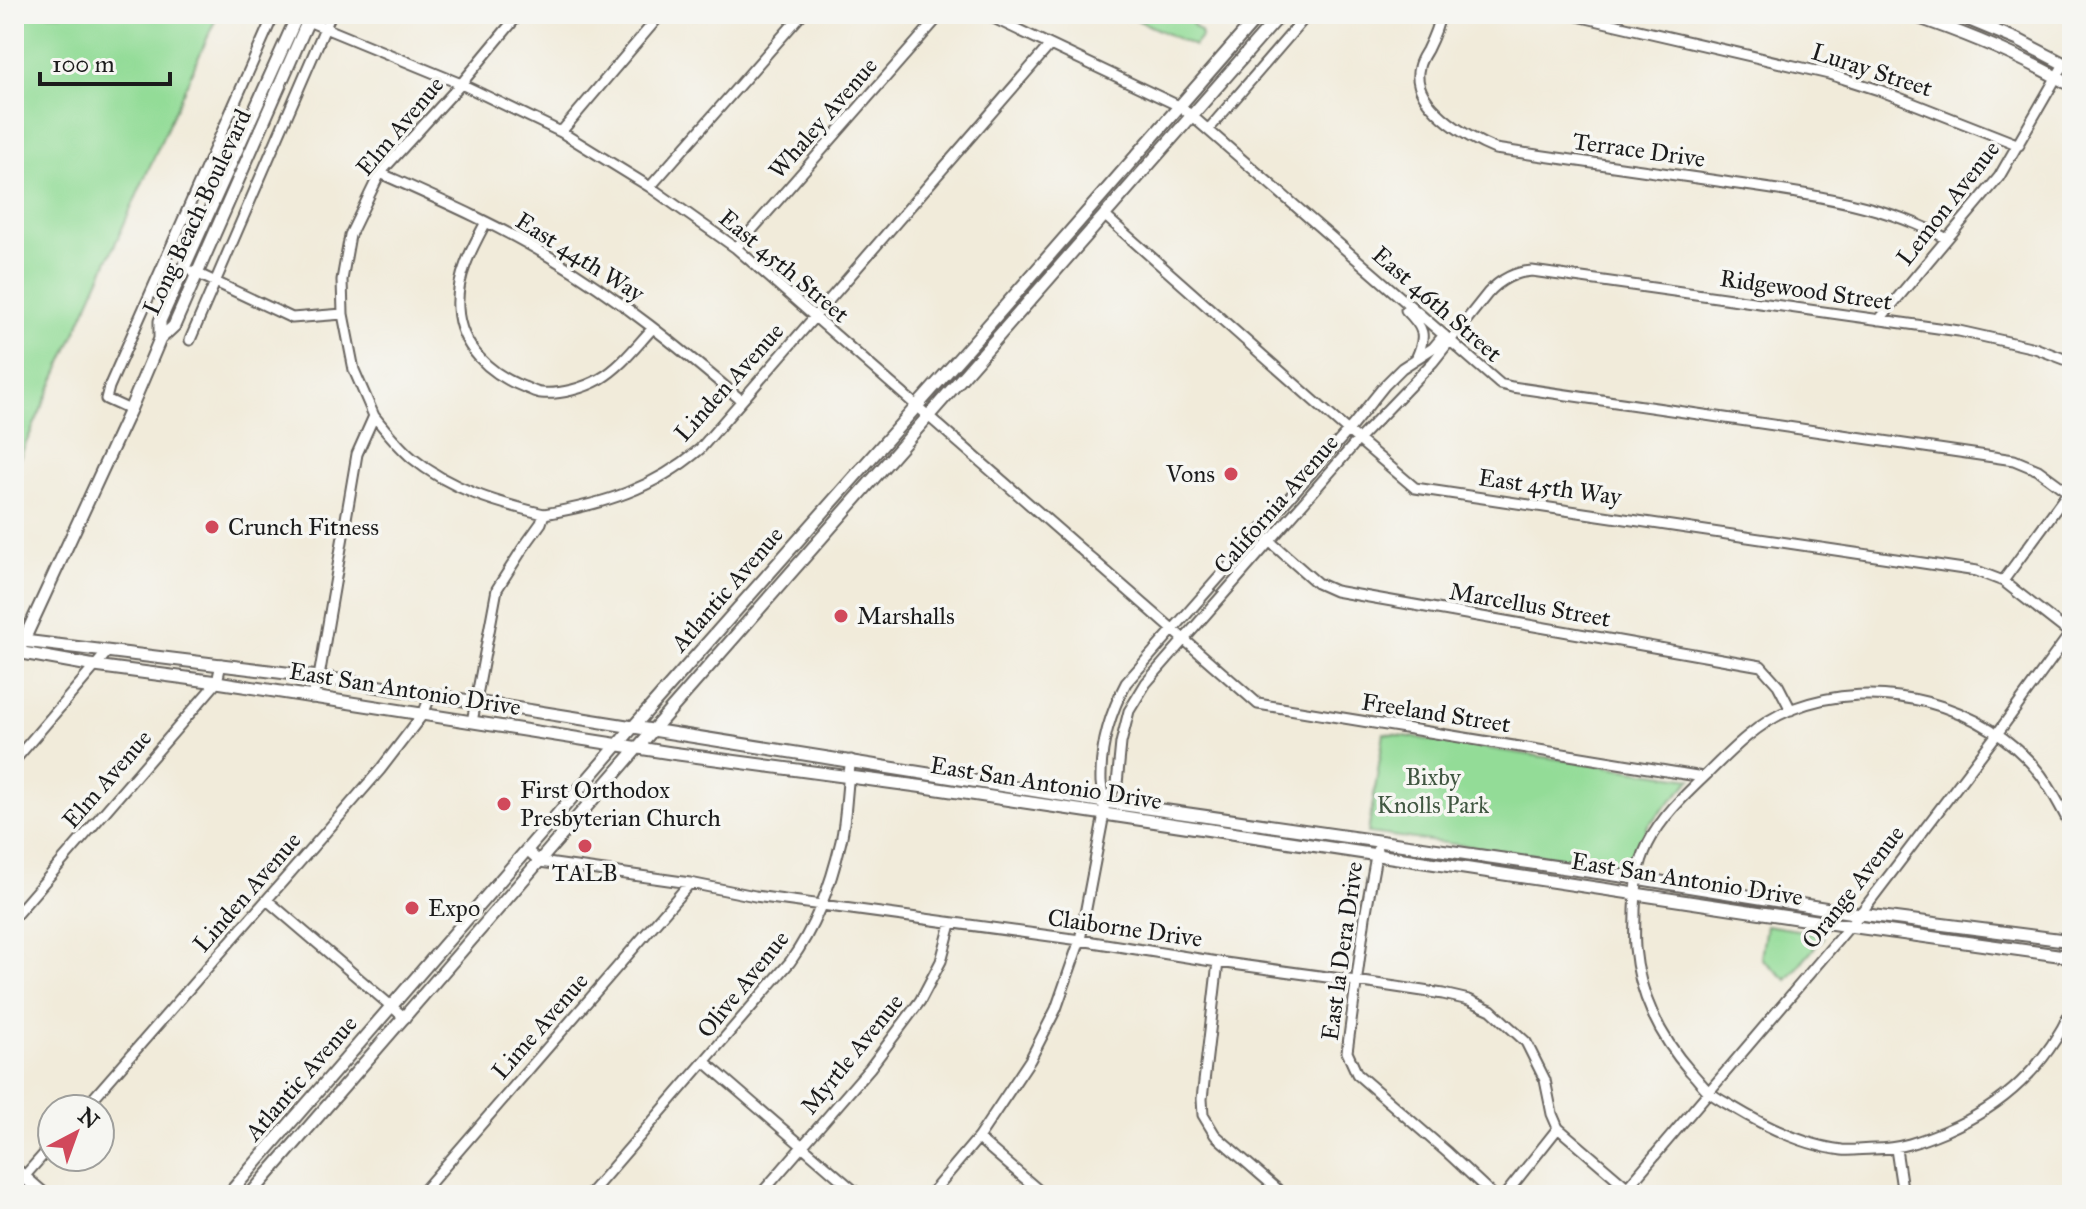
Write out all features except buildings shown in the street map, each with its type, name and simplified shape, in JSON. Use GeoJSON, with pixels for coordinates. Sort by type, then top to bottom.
{"type":"FeatureCollection","features":[{"type":"Feature","properties":{"kind":"main road","name":"Atlantic Avenue"},"geometry":{"type":"LineString","coordinates":[[228,1195],[633,727],[1260,14]]}},
{"type":"Feature","properties":{"kind":"main road","name":"Atlantic Avenue"},"geometry":{"type":"LineString","coordinates":[[251,1195],[638,747],[1281,14]]}},
{"type":"Feature","properties":{"kind":"main road"},"geometry":{"type":"LineString","coordinates":[[1908,14],[1984,42],[2072,86]]}},
{"type":"Feature","properties":{"kind":"main road"},"geometry":{"type":"LineString","coordinates":[[1955,14],[2018,40],[2068,66]]}},
{"type":"Feature","properties":{"kind":"main road","name":"Long Beach Boulevard"},"geometry":{"type":"LineString","coordinates":[[17,648],[130,410],[160,339],[160,321],[191,271],[303,16]]}},
{"type":"Feature","properties":{"kind":"main road","name":"East San Antonio Drive"},"geometry":{"type":"LineString","coordinates":[[17,648],[108,651],[319,677],[851,760],[1104,808]]}},
{"type":"Feature","properties":{"kind":"main road","name":"East San Antonio Drive"},"geometry":{"type":"LineString","coordinates":[[17,648],[95,666],[619,745],[848,778],[1104,808],[1849,926],[2072,957]]}},
{"type":"Feature","properties":{"kind":"main road","name":"East San Antonio Drive"},"geometry":{"type":"LineString","coordinates":[[1377,849],[1636,878],[1860,914],[2072,941]]}},
{"type":"Feature","properties":{"kind":"main road"},"geometry":{"type":"LineString","coordinates":[[14,1168],[45,1195]]}},
{"type":"Feature","properties":{"kind":"street"},"geometry":{"type":"LineString","coordinates":[[130,410],[106,399],[109,387],[274,14]]}},
{"type":"Feature","properties":{"kind":"street"},"geometry":{"type":"LineString","coordinates":[[190,340],[331,14]]}},
{"type":"Feature","properties":{"kind":"street","name":"Elm Avenue"},"geometry":{"type":"LineString","coordinates":[[519,14],[461,84],[380,173],[350,235],[342,280],[343,314],[354,370],[374,416],[412,458],[446,481],[497,503],[544,514]]}},
{"type":"Feature","properties":{"kind":"street"},"geometry":{"type":"LineString","coordinates":[[561,132],[661,14]]}},
{"type":"Feature","properties":{"kind":"street"},"geometry":{"type":"LineString","coordinates":[[650,187],[802,14]]}},
{"type":"Feature","properties":{"kind":"street","name":"Whaley Avenue"},"geometry":{"type":"LineString","coordinates":[[736,248],[941,14]]}},
{"type":"Feature","properties":{"kind":"street","name":"East 46th Street"},"geometry":{"type":"LineString","coordinates":[[985,14],[1179,106],[1494,380],[1512,387],[2014,460],[2070,489]]}},
{"type":"Feature","properties":{"kind":"street"},"geometry":{"type":"LineString","coordinates":[[1208,130],[1308,14]]}},
{"type":"Feature","properties":{"kind":"street","name":"Terrace Drive"},"geometry":{"type":"LineString","coordinates":[[1440,14],[1437,28],[1419,65],[1417,81],[1425,99],[1475,141],[1495,149],[1787,191],[1876,209],[1947,239]]}},
{"type":"Feature","properties":{"kind":"street","name":"Luray Street"},"geometry":{"type":"LineString","coordinates":[[1569,14],[1829,74],[1879,90],[2019,145]]}},
{"type":"Feature","properties":{"kind":"street","name":"East 45th Street"},"geometry":{"type":"LineString","coordinates":[[303,16],[461,84],[561,132],[650,187],[736,248],[1184,640]]}},
{"type":"Feature","properties":{"kind":"street","name":"Linden Avenue"},"geometry":{"type":"LineString","coordinates":[[544,514],[604,502],[650,484],[678,468],[700,449],[1050,45]]}},
{"type":"Feature","properties":{"kind":"street","name":"Lemon Avenue"},"geometry":{"type":"LineString","coordinates":[[1879,320],[1999,177],[2057,77],[2068,66]]}},
{"type":"Feature","properties":{"kind":"street","name":"East 44th Way"},"geometry":{"type":"LineString","coordinates":[[380,173],[486,222],[550,257],[653,328],[741,400]]}},
{"type":"Feature","properties":{"kind":"street","name":"East 45th Way"},"geometry":{"type":"LineString","coordinates":[[1104,215],[1415,488],[1977,571],[2003,581],[2071,633]]}},
{"type":"Feature","properties":{"kind":"street"},"geometry":{"type":"LineString","coordinates":[[486,222],[462,275],[458,308],[462,331],[479,359],[504,379],[540,393],[578,388],[601,379],[620,364],[653,328]]}},
{"type":"Feature","properties":{"kind":"street"},"geometry":{"type":"LineString","coordinates":[[191,271],[292,318],[343,314]]}},
{"type":"Feature","properties":{"kind":"street","name":"California Avenue"},"geometry":{"type":"LineString","coordinates":[[930,1195],[978,1138],[1030,1060],[1056,1009],[1080,940],[1104,808],[1101,783],[1105,737],[1116,702],[1126,683],[1385,385],[1402,368],[1447,337],[1497,283],[1519,272],[1532,271]]}},
{"type":"Feature","properties":{"kind":"street","name":"Ridgewood Street"},"geometry":{"type":"LineString","coordinates":[[1532,271],[1959,331],[2035,348],[2072,362]]}},
{"type":"Feature","properties":{"kind":"street"},"geometry":{"type":"LineString","coordinates":[[1403,300],[1405,308],[1423,330],[1422,345],[1416,359]]}},
{"type":"Feature","properties":{"kind":"street","name":"California Avenue"},"geometry":{"type":"LineString","coordinates":[[1104,808],[1117,784],[1121,743],[1129,711],[1146,683],[1358,440],[1433,362],[1447,337]]}},
{"type":"Feature","properties":{"kind":"street"},"geometry":{"type":"LineString","coordinates":[[312,698],[319,677],[357,454],[374,416]]}},
{"type":"Feature","properties":{"kind":"street"},"geometry":{"type":"LineString","coordinates":[[2003,581],[2070,489]]}},
{"type":"Feature","properties":{"kind":"street"},"geometry":{"type":"LineString","coordinates":[[472,722],[497,589],[544,514]]}},
{"type":"Feature","properties":{"kind":"street","name":"Marcellus Street"},"geometry":{"type":"LineString","coordinates":[[1259,532],[1317,583],[1335,591],[1761,666],[1778,685],[1791,710]]}},
{"type":"Feature","properties":{"kind":"street","name":"Orange Avenue"},"geometry":{"type":"LineString","coordinates":[[1624,1192],[1860,914],[2071,633]]}},
{"type":"Feature","properties":{"kind":"street","name":"Freeland Street"},"geometry":{"type":"LineString","coordinates":[[1184,640],[1258,704],[1703,777]]}},
{"type":"Feature","properties":{"kind":"street"},"geometry":{"type":"LineString","coordinates":[[14,761],[108,651]]}},
{"type":"Feature","properties":{"kind":"street","name":"Elm Avenue"},"geometry":{"type":"LineString","coordinates":[[14,917],[217,682],[221,664]]}},
{"type":"Feature","properties":{"kind":"street"},"geometry":{"type":"LineString","coordinates":[[2072,829],[2041,775],[1997,734],[1965,715],[1925,702],[1886,695],[1859,694],[1826,699],[1791,710],[1764,725],[1734,746],[1682,797],[1648,844],[1636,878],[1634,946],[1646,997],[1657,1022],[1673,1051],[1708,1092],[1786,1135],[1844,1150],[1896,1149],[1968,1122],[1985,1112],[2014,1090],[2038,1064],[2057,1039],[2072,1009]]}},
{"type":"Feature","properties":{"kind":"street","name":"Linden Avenue"},"geometry":{"type":"LineString","coordinates":[[98,1093],[380,770],[423,714],[431,695]]}},
{"type":"Feature","properties":{"kind":"street","name":"Olive Avenue"},"geometry":{"type":"LineString","coordinates":[[589,1195],[802,945],[823,905],[842,839],[851,760]]}},
{"type":"Feature","properties":{"kind":"street","name":"East la Dera Drive"},"geometry":{"type":"LineString","coordinates":[[1377,849],[1347,1052],[1357,1074],[1493,1195]]}},
{"type":"Feature","properties":{"kind":"street"},"geometry":{"type":"LineString","coordinates":[[527,850],[540,862]]}},
{"type":"Feature","properties":{"kind":"street","name":"Claiborne Drive"},"geometry":{"type":"LineString","coordinates":[[540,862],[1469,1000],[1491,1010],[1526,1042],[1545,1080],[1558,1128]]}},
{"type":"Feature","properties":{"kind":"street","name":"Lime Avenue"},"geometry":{"type":"LineString","coordinates":[[420,1195],[690,883]]}},
{"type":"Feature","properties":{"kind":"street"},"geometry":{"type":"LineString","coordinates":[[267,900],[405,1018]]}},
{"type":"Feature","properties":{"kind":"street","name":"Myrtle Avenue"},"geometry":{"type":"LineString","coordinates":[[760,1195],[870,1068],[920,1001],[941,961],[951,924]]}},
{"type":"Feature","properties":{"kind":"street"},"geometry":{"type":"LineString","coordinates":[[1218,962],[1202,1099],[1203,1115],[1215,1135],[1284,1195]]}},
{"type":"Feature","properties":{"kind":"street"},"geometry":{"type":"LineString","coordinates":[[705,1062],[859,1195]]}},
{"type":"Feature","properties":{"kind":"street"},"geometry":{"type":"LineString","coordinates":[[1505,1195],[1558,1128],[1624,1192],[1636,1195]]}},
{"type":"Feature","properties":{"kind":"street"},"geometry":{"type":"LineString","coordinates":[[978,1138],[1044,1195]]}},
{"type":"Feature","properties":{"kind":"street"},"geometry":{"type":"LineString","coordinates":[[1896,1149],[1903,1195]]}},
{"type":"Feature","properties":{"kind":"street"},"geometry":{"type":"LineString","coordinates":[[14,1188],[36,1163]]}},
{"type":"Feature","properties":{"kind":"street"},"geometry":{"type":"LineString","coordinates":[[238,1183],[251,1195]]}},
{"type":"Feature","properties":{"kind":"green space"},"geometry":{"type":"Polygon","coordinates":[[[14,14],[218,14],[14,470],[14,14]]]}},
{"type":"Feature","properties":{"kind":"green space"},"geometry":{"type":"Polygon","coordinates":[[[1124,14],[1200,14],[1192,24],[1202,36],[1194,46],[1124,14]]]}},
{"type":"Feature","properties":{"kind":"green space","name":"Bixby Knolls Park"},"geometry":{"type":"Polygon","coordinates":[[[1384,733],[1692,779],[1648,825],[1629,867],[1368,833],[1384,733]]]}},
{"type":"Feature","properties":{"kind":"green space"},"geometry":{"type":"Polygon","coordinates":[[[1766,925],[1822,934],[1823,938],[1787,980],[1761,958],[1766,925]]]}},
{"type":"Feature","properties":{"kind":"place","name":"Vons"},"geometry":{"type":"Point","coordinates":[1231,474]}},
{"type":"Feature","properties":{"kind":"place","name":"Crunch Fitness"},"geometry":{"type":"Point","coordinates":[212,527]}},
{"type":"Feature","properties":{"kind":"place","name":"Marshalls"},"geometry":{"type":"Point","coordinates":[841,616]}},
{"type":"Feature","properties":{"kind":"place","name":"First Orthodox Presbyterian Church"},"geometry":{"type":"Point","coordinates":[504,804]}},
{"type":"Feature","properties":{"kind":"place","name":"TALB"},"geometry":{"type":"Point","coordinates":[585,846]}},
{"type":"Feature","properties":{"kind":"place","name":"Expo"},"geometry":{"type":"Point","coordinates":[412,908]}}]}
